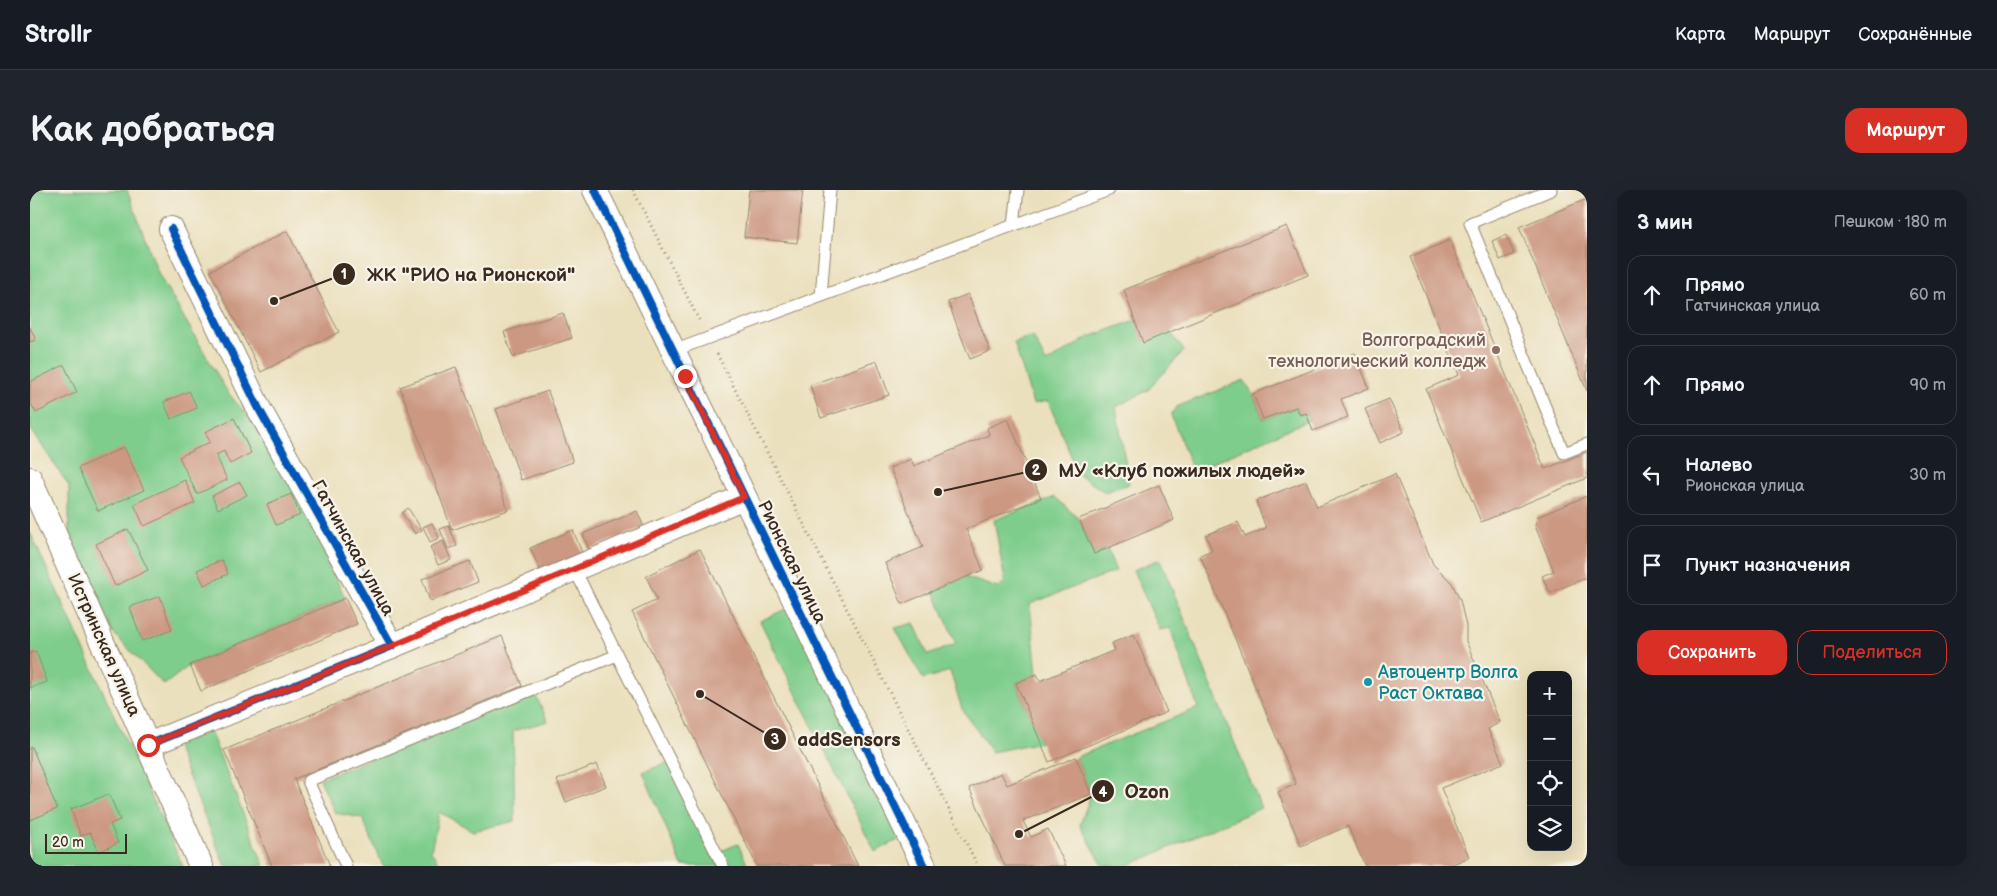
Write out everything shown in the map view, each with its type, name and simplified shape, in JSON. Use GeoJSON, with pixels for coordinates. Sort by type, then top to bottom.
{"type":"FeatureCollection","features":[{"type":"Feature","properties":{"kind":"street","name":"Рионская улица"},"geometry":{"type":"LineString","coordinates":[[595,190],[924,866]]}},
{"type":"Feature","properties":{"kind":"street","name":"Гатчинская улица"},"geometry":{"type":"LineString","coordinates":[[171,229],[259,410],[392,646]]}},
{"type":"Feature","properties":{"kind":"street","name":"Истринская улица"},"geometry":{"type":"LineString","coordinates":[[30,479],[201,866]]}},
{"type":"Feature","properties":{"kind":"street"},"geometry":{"type":"LineString","coordinates":[[148,745],[575,570],[744,497]]}},
{"type":"Feature","properties":{"kind":"lane"},"geometry":{"type":"LineString","coordinates":[[821,296],[830,190]]}},
{"type":"Feature","properties":{"kind":"lane"},"geometry":{"type":"LineString","coordinates":[[1014,225],[1018,190]]}},
{"type":"Feature","properties":{"kind":"lane"},"geometry":{"type":"LineString","coordinates":[[673,351],[1110,190]]}},
{"type":"Feature","properties":{"kind":"lane"},"geometry":{"type":"LineString","coordinates":[[1551,190],[1470,223],[1564,453],[1587,444]]}},
{"type":"Feature","properties":{"kind":"lane"},"geometry":{"type":"LineString","coordinates":[[575,570],[723,866]]}},
{"type":"Feature","properties":{"kind":"lane"},"geometry":{"type":"LineString","coordinates":[[346,866],[308,781],[617,655]]}},
{"type":"Feature","properties":{"kind":"path"},"geometry":{"type":"LineString","coordinates":[[633,190],[978,866]]}},
{"type":"Feature","properties":{"kind":"green space"},"geometry":{"type":"Polygon","coordinates":[[[30,190],[127,190],[159,275],[228,393],[278,451],[345,598],[190,665],[164,685],[113,633],[69,531],[69,486],[30,428],[30,190]]]}},
{"type":"Feature","properties":{"kind":"green space"},"geometry":{"type":"Polygon","coordinates":[[[1136,320],[1162,320],[1184,351],[1148,390],[1116,407],[1129,484],[1105,492],[1079,475],[1048,401],[1033,404],[1014,342],[1033,336],[1046,363],[1089,337],[1136,320]]]}},
{"type":"Feature","properties":{"kind":"green space"},"geometry":{"type":"Polygon","coordinates":[[[1244,380],[1253,394],[1263,419],[1296,407],[1300,415],[1306,413],[1309,420],[1193,471],[1171,415],[1176,407],[1244,380]]]}},
{"type":"Feature","properties":{"kind":"green space"},"geometry":{"type":"Polygon","coordinates":[[[1055,497],[1079,519],[1094,554],[1107,549],[1116,571],[1030,604],[1037,674],[1016,683],[1041,742],[992,752],[962,709],[950,671],[923,679],[895,628],[914,623],[928,655],[956,644],[934,591],[965,577],[998,588],[1005,581],[994,520],[1055,497]]]}},
{"type":"Feature","properties":{"kind":"green space"},"geometry":{"type":"Polygon","coordinates":[[[30,532],[183,866],[30,866],[30,532]]]}},
{"type":"Feature","properties":{"kind":"green space"},"geometry":{"type":"Polygon","coordinates":[[[1160,559],[1261,808],[1127,866],[1103,866],[1080,825],[1091,794],[1076,757],[1198,708],[1170,628],[1160,630],[1133,570],[1160,559]]]}},
{"type":"Feature","properties":{"kind":"green space"},"geometry":{"type":"Polygon","coordinates":[[[790,607],[906,836],[875,852],[760,621],[790,607]]]}},
{"type":"Feature","properties":{"kind":"green space"},"geometry":{"type":"Polygon","coordinates":[[[535,694],[548,721],[513,731],[515,821],[473,831],[439,812],[431,851],[441,866],[383,866],[362,818],[335,813],[320,779],[535,694]]]}},
{"type":"Feature","properties":{"kind":"green space"},"geometry":{"type":"Polygon","coordinates":[[[210,731],[264,866],[225,866],[175,744],[210,731]]]}},
{"type":"Feature","properties":{"kind":"green space"},"geometry":{"type":"Polygon","coordinates":[[[669,762],[711,855],[738,844],[748,866],[682,866],[643,772],[669,762]]]}},
{"type":"Feature","properties":{"kind":"building"},"geometry":{"type":"Polygon","coordinates":[[[749,190],[803,190],[797,243],[744,237],[749,190]]]}},
{"type":"Feature","properties":{"kind":"building"},"geometry":{"type":"Polygon","coordinates":[[[1587,199],[1587,391],[1519,227],[1587,199]]]}},
{"type":"Feature","properties":{"kind":"building"},"geometry":{"type":"Polygon","coordinates":[[[1287,226],[1308,275],[1143,343],[1124,290],[1287,226]]]}},
{"type":"Feature","properties":{"kind":"building"},"geometry":{"type":"Polygon","coordinates":[[[287,231],[339,332],[261,372],[210,271],[287,231]]]}},
{"type":"Feature","properties":{"kind":"building"},"geometry":{"type":"Polygon","coordinates":[[[1506,235],[1514,254],[1500,260],[1492,241],[1506,235]]]}},
{"type":"Feature","properties":{"kind":"building"},"geometry":{"type":"Polygon","coordinates":[[[1450,240],[1545,469],[1587,452],[1587,478],[1481,522],[1426,389],[1459,375],[1410,257],[1450,240]]]}},
{"type":"Feature","properties":{"kind":"building"},"geometry":{"type":"Polygon","coordinates":[[[968,294],[990,351],[970,359],[948,302],[968,294]]]}},
{"type":"Feature","properties":{"kind":"building"},"geometry":{"type":"Polygon","coordinates":[[[563,313],[572,338],[513,357],[504,332],[563,313]]]}},
{"type":"Feature","properties":{"kind":"building"},"geometry":{"type":"Polygon","coordinates":[[[30,327],[36,340],[30,342],[30,327]]]}},
{"type":"Feature","properties":{"kind":"building"},"geometry":{"type":"Polygon","coordinates":[[[1355,353],[1369,388],[1341,399],[1348,417],[1313,431],[1306,413],[1300,415],[1296,407],[1263,419],[1253,394],[1355,353]]]}},
{"type":"Feature","properties":{"kind":"building"},"geometry":{"type":"Polygon","coordinates":[[[877,361],[889,395],[821,418],[810,385],[877,361]]]}},
{"type":"Feature","properties":{"kind":"building"},"geometry":{"type":"Polygon","coordinates":[[[64,365],[77,392],[36,413],[30,402],[30,382],[64,365]]]}},
{"type":"Feature","properties":{"kind":"building"},"geometry":{"type":"Polygon","coordinates":[[[456,367],[508,510],[452,530],[400,387],[456,367]]]}},
{"type":"Feature","properties":{"kind":"building"},"geometry":{"type":"Polygon","coordinates":[[[189,391],[197,408],[171,419],[164,402],[189,391]]]}},
{"type":"Feature","properties":{"kind":"building"},"geometry":{"type":"Polygon","coordinates":[[[548,391],[573,462],[521,480],[496,409],[548,391]]]}},
{"type":"Feature","properties":{"kind":"building"},"geometry":{"type":"Polygon","coordinates":[[[1389,399],[1404,432],[1380,443],[1365,409],[1389,399]]]}},
{"type":"Feature","properties":{"kind":"building"},"geometry":{"type":"Polygon","coordinates":[[[234,418],[251,453],[230,464],[224,451],[216,455],[227,480],[197,494],[179,457],[210,442],[205,432],[234,418]]]}},
{"type":"Feature","properties":{"kind":"building"},"geometry":{"type":"Polygon","coordinates":[[[1008,419],[1041,498],[966,529],[983,570],[902,604],[885,563],[923,547],[890,468],[911,459],[914,466],[989,435],[987,428],[1008,419]]]}},
{"type":"Feature","properties":{"kind":"building"},"geometry":{"type":"Polygon","coordinates":[[[124,447],[144,490],[98,511],[78,468],[124,447]]]}},
{"type":"Feature","properties":{"kind":"building","name":"Автоцентр Волга Раст Октава"},"geometry":{"type":"Polygon","coordinates":[[[1395,474],[1433,564],[1452,583],[1460,600],[1466,626],[1466,641],[1500,722],[1488,729],[1503,763],[1441,788],[1469,857],[1449,866],[1365,866],[1348,826],[1301,846],[1278,792],[1296,784],[1200,555],[1212,550],[1206,535],[1238,522],[1245,537],[1266,528],[1256,501],[1306,481],[1317,507],[1395,474]]]}},
{"type":"Feature","properties":{"kind":"building"},"geometry":{"type":"Polygon","coordinates":[[[185,480],[195,503],[144,526],[134,504],[185,480]]]}},
{"type":"Feature","properties":{"kind":"building"},"geometry":{"type":"Polygon","coordinates":[[[240,482],[247,495],[218,509],[212,496],[240,482]]]}},
{"type":"Feature","properties":{"kind":"building"},"geometry":{"type":"Polygon","coordinates":[[[1159,485],[1174,520],[1094,554],[1079,519],[1159,485]]]}},
{"type":"Feature","properties":{"kind":"building"},"geometry":{"type":"Polygon","coordinates":[[[291,494],[300,515],[276,525],[267,504],[291,494]]]}},
{"type":"Feature","properties":{"kind":"building"},"geometry":{"type":"Polygon","coordinates":[[[1587,496],[1587,577],[1550,593],[1542,576],[1554,571],[1535,526],[1537,517],[1587,496]]]}},
{"type":"Feature","properties":{"kind":"building"},"geometry":{"type":"Polygon","coordinates":[[[408,508],[422,530],[415,534],[402,513],[408,508]]]}},
{"type":"Feature","properties":{"kind":"building"},"geometry":{"type":"Polygon","coordinates":[[[637,511],[644,527],[589,550],[583,534],[637,511]]]}},
{"type":"Feature","properties":{"kind":"building"},"geometry":{"type":"Polygon","coordinates":[[[432,523],[439,538],[430,542],[423,527],[432,523]]]}},
{"type":"Feature","properties":{"kind":"building"},"geometry":{"type":"Polygon","coordinates":[[[449,526],[457,546],[448,549],[440,529],[449,526]]]}},
{"type":"Feature","properties":{"kind":"building"},"geometry":{"type":"Polygon","coordinates":[[[128,529],[148,570],[115,586],[96,544],[128,529]]]}},
{"type":"Feature","properties":{"kind":"building"},"geometry":{"type":"Polygon","coordinates":[[[573,530],[583,555],[541,572],[530,548],[573,530]]]}},
{"type":"Feature","properties":{"kind":"building"},"geometry":{"type":"Polygon","coordinates":[[[443,541],[451,560],[438,565],[430,547],[443,541]]]}},
{"type":"Feature","properties":{"kind":"building"},"geometry":{"type":"Polygon","coordinates":[[[700,549],[858,866],[757,866],[632,612],[657,600],[646,576],[700,549]]]}},
{"type":"Feature","properties":{"kind":"building"},"geometry":{"type":"Polygon","coordinates":[[[222,560],[228,574],[204,585],[197,570],[222,560]]]}},
{"type":"Feature","properties":{"kind":"building"},"geometry":{"type":"Polygon","coordinates":[[[470,561],[478,582],[430,601],[422,579],[470,561]]]}},
{"type":"Feature","properties":{"kind":"building"},"geometry":{"type":"Polygon","coordinates":[[[160,596],[172,630],[142,641],[130,607],[160,596]]]}},
{"type":"Feature","properties":{"kind":"building"},"geometry":{"type":"Polygon","coordinates":[[[345,598],[357,624],[201,691],[190,665],[345,598]]]}},
{"type":"Feature","properties":{"kind":"building"},"geometry":{"type":"Polygon","coordinates":[[[1134,634],[1167,712],[1049,762],[1016,683],[1037,674],[1040,681],[1115,650],[1112,643],[1134,634]]]}},
{"type":"Feature","properties":{"kind":"building"},"geometry":{"type":"Polygon","coordinates":[[[502,636],[522,686],[294,779],[330,866],[272,866],[224,750],[502,636]]]}},
{"type":"Feature","properties":{"kind":"building"},"geometry":{"type":"Polygon","coordinates":[[[36,651],[47,682],[30,688],[30,653],[36,651]]]}},
{"type":"Feature","properties":{"kind":"building"},"geometry":{"type":"Polygon","coordinates":[[[32,747],[57,809],[30,820],[30,748],[32,747]]]}},
{"type":"Feature","properties":{"kind":"building"},"geometry":{"type":"Polygon","coordinates":[[[1076,757],[1091,794],[1023,821],[1031,837],[1048,829],[1066,866],[1005,866],[969,788],[1001,773],[1007,785],[1076,757]]]}},
{"type":"Feature","properties":{"kind":"building"},"geometry":{"type":"Polygon","coordinates":[[[597,764],[606,786],[566,802],[557,780],[597,764]]]}},
{"type":"Feature","properties":{"kind":"building"},"geometry":{"type":"Polygon","coordinates":[[[109,794],[120,820],[110,824],[118,843],[99,852],[90,832],[81,836],[71,809],[109,794]]]}},
{"type":"Feature","properties":{"kind":"cycle path"},"geometry":{"type":"LineString","coordinates":[[595,190],[924,866]]}},
{"type":"Feature","properties":{"kind":"cycle path"},"geometry":{"type":"LineString","coordinates":[[148,745],[392,646],[259,409],[171,229]]}},
{"type":"Feature","properties":{"kind":"place","name":"ЖК \"РИО на Рионской\""},"geometry":{"type":"Point","coordinates":[274,301]}},
{"type":"Feature","properties":{"kind":"place","name":"Волгоградский технологический колледж"},"geometry":{"type":"Point","coordinates":[1496,350]}},
{"type":"Feature","properties":{"kind":"place","name":"МУ «Клуб пожилых людей»"},"geometry":{"type":"Point","coordinates":[938,492]}},
{"type":"Feature","properties":{"kind":"place","name":"Автоцентр Волга Раст Октава"},"geometry":{"type":"Point","coordinates":[1368,682]}},
{"type":"Feature","properties":{"kind":"place","name":"addSensors"},"geometry":{"type":"Point","coordinates":[700,694]}},
{"type":"Feature","properties":{"kind":"place","name":"Ozon"},"geometry":{"type":"Point","coordinates":[1019,834]}},
{"type":"Feature","properties":{"kind":"route"},"geometry":{"type":"LineString","coordinates":[[148,745],[575,570],[744,497],[685,376]]}}]}
